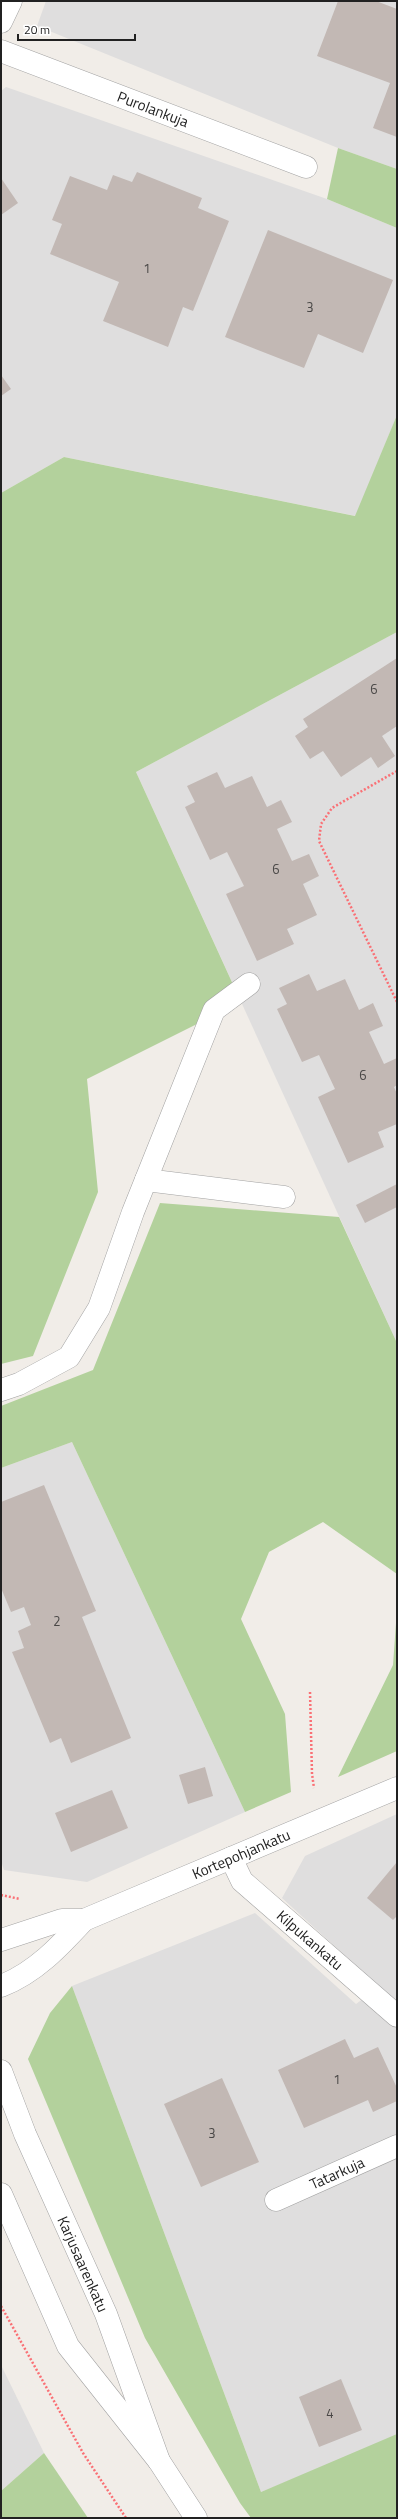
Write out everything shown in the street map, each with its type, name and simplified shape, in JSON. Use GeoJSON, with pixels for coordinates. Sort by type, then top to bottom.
{"type":"FeatureCollection","features":[{"type":"Feature","properties":{"kind":"street"},"geometry":{"type":"LineString","coordinates":[[1,22],[11,1]]}},
{"type":"Feature","properties":{"kind":"street","name":"Purolankuja"},"geometry":{"type":"LineString","coordinates":[[1,51],[306,167]]}},
{"type":"Feature","properties":{"kind":"street"},"geometry":{"type":"LineString","coordinates":[[1,1390],[19,1384],[70,1357],[99,1308],[146,1180],[214,1010],[249,984]]}},
{"type":"Feature","properties":{"kind":"street"},"geometry":{"type":"LineString","coordinates":[[146,1180],[284,1197]]}},
{"type":"Feature","properties":{"kind":"street","name":"Kortepohjankatu"},"geometry":{"type":"LineString","coordinates":[[1,1940],[62,1920],[84,1920],[397,1788]]}},
{"type":"Feature","properties":{"kind":"street","name":"Kilpukankatu"},"geometry":{"type":"LineString","coordinates":[[231,1858],[242,1880],[397,2016]]}},
{"type":"Feature","properties":{"kind":"street","name":"Kortepohjankatu"},"geometry":{"type":"LineString","coordinates":[[1,1986],[14,1981],[54,1953],[84,1920]]}},
{"type":"Feature","properties":{"kind":"street","name":"Karjusaarenkatu"},"geometry":{"type":"LineString","coordinates":[[1,2071],[25,2134],[106,2314],[159,2460]]}},
{"type":"Feature","properties":{"kind":"street","name":"Tatarkuja"},"geometry":{"type":"LineString","coordinates":[[276,2200],[397,2146]]}},
{"type":"Feature","properties":{"kind":"street","name":"Karjusaarenkatu"},"geometry":{"type":"LineString","coordinates":[[1,2194],[68,2346],[159,2460],[196,2518]]}},
{"type":"Feature","properties":{"kind":"path"},"geometry":{"type":"LineString","coordinates":[[397,771],[332,808],[321,824],[319,841],[397,1002]]}},
{"type":"Feature","properties":{"kind":"path"},"geometry":{"type":"LineString","coordinates":[[310,1692],[312,1774],[321,1820]]}},
{"type":"Feature","properties":{"kind":"path"},"geometry":{"type":"LineString","coordinates":[[1,2306],[83,2453],[126,2518]]}},
{"type":"Feature","properties":{"kind":"shaded area"},"geometry":{"type":"Polygon","coordinates":[[[46,1],[397,1],[397,169],[338,148],[37,26],[46,1]]]}},
{"type":"Feature","properties":{"kind":"shaded area"},"geometry":{"type":"Polygon","coordinates":[[[6,87],[327,199],[397,228],[397,415],[356,516],[64,457],[1,493],[1,91],[6,87]]]}},
{"type":"Feature","properties":{"kind":"shaded area"},"geometry":{"type":"Polygon","coordinates":[[[397,632],[397,1343],[136,772],[397,632]]]}},
{"type":"Feature","properties":{"kind":"shaded area"},"geometry":{"type":"Polygon","coordinates":[[[72,1442],[245,1812],[87,1882],[4,1870],[1,1861],[1,1468],[72,1442]]]}},
{"type":"Feature","properties":{"kind":"shaded area"},"geometry":{"type":"Polygon","coordinates":[[[397,1814],[397,2437],[261,2492],[72,1986],[255,1913],[356,2004],[379,1987],[282,1898],[305,1856],[397,1814]]]}},
{"type":"Feature","properties":{"kind":"shaded area"},"geometry":{"type":"Polygon","coordinates":[[[1,2365],[44,2453],[1,2491],[1,2365]]]}},
{"type":"Feature","properties":{"kind":"green space"},"geometry":{"type":"Polygon","coordinates":[[[338,148],[397,169],[397,228],[327,199],[338,148]]]}},
{"type":"Feature","properties":{"kind":"green space"},"geometry":{"type":"Polygon","coordinates":[[[397,415],[397,632],[136,772],[241,1002],[87,1079],[98,1192],[33,1356],[1,1364],[1,493],[64,457],[355,516],[397,415]]]}},
{"type":"Feature","properties":{"kind":"green space"},"geometry":{"type":"Polygon","coordinates":[[[160,1203],[339,1217],[397,1343],[397,1574],[323,1522],[269,1552],[241,1619],[285,1714],[291,1792],[245,1812],[72,1442],[1,1468],[1,1406],[93,1370],[160,1203]]]}},
{"type":"Feature","properties":{"kind":"green space"},"geometry":{"type":"Polygon","coordinates":[[[397,1609],[397,1751],[338,1777],[393,1665],[397,1609]]]}},
{"type":"Feature","properties":{"kind":"green space"},"geometry":{"type":"Polygon","coordinates":[[[72,1986],[261,2492],[397,2434],[397,2518],[251,2518],[240,2503],[145,2338],[28,2059],[50,2013],[72,1986]]]}},
{"type":"Feature","properties":{"kind":"green space"},"geometry":{"type":"Polygon","coordinates":[[[44,2453],[88,2518],[1,2518],[1,2491],[44,2453]]]}},
{"type":"Feature","properties":{"kind":"building"},"geometry":{"type":"Polygon","coordinates":[[[338,1],[376,1],[397,9],[397,137],[373,128],[390,83],[317,56],[338,1]]]}},
{"type":"Feature","properties":{"kind":"building"},"geometry":{"type":"Polygon","coordinates":[[[137,172],[202,198],[198,208],[229,221],[193,311],[183,307],[168,347],[103,321],[119,282],[50,254],[62,224],[52,220],[70,176],[107,190],[113,175],[132,182],[137,172]]]}},
{"type":"Feature","properties":{"kind":"building"},"geometry":{"type":"Polygon","coordinates":[[[1,178],[18,203],[1,215],[1,178]]]}},
{"type":"Feature","properties":{"kind":"building"},"geometry":{"type":"Polygon","coordinates":[[[268,230],[393,280],[363,353],[318,334],[304,368],[225,337],[268,230]]]}},
{"type":"Feature","properties":{"kind":"building"},"geometry":{"type":"Polygon","coordinates":[[[1,375],[11,389],[1,396],[1,375]]]}},
{"type":"Feature","properties":{"kind":"building"},"geometry":{"type":"Polygon","coordinates":[[[397,658],[397,726],[382,736],[395,756],[378,768],[371,757],[341,777],[323,751],[310,759],[295,736],[308,727],[303,719],[397,658]]]}},
{"type":"Feature","properties":{"kind":"building"},"geometry":{"type":"Polygon","coordinates":[[[217,772],[225,788],[252,776],[267,807],[281,800],[292,822],[277,829],[292,861],[309,854],[319,876],[303,884],[317,915],[287,929],[294,944],[257,961],[226,894],[244,886],[227,852],[210,860],[185,807],[195,802],[187,786],[217,772]]]}},
{"type":"Feature","properties":{"kind":"building"},"geometry":{"type":"Polygon","coordinates":[[[309,974],[317,991],[345,979],[359,1010],[373,1003],[383,1026],[369,1032],[384,1064],[397,1058],[397,1085],[394,1087],[397,1094],[397,1124],[378,1132],[384,1147],[348,1163],[318,1097],[335,1089],[319,1055],[302,1062],[277,1009],[287,1004],[279,988],[309,974]]]}},
{"type":"Feature","properties":{"kind":"building"},"geometry":{"type":"Polygon","coordinates":[[[397,1184],[397,1207],[365,1223],[356,1205],[397,1184]]]}},
{"type":"Feature","properties":{"kind":"building"},"geometry":{"type":"Polygon","coordinates":[[[44,1485],[96,1611],[82,1617],[131,1738],[71,1763],[61,1738],[50,1743],[12,1652],[24,1648],[18,1631],[31,1625],[24,1607],[11,1612],[1,1588],[1,1502],[44,1485]]]}},
{"type":"Feature","properties":{"kind":"building"},"geometry":{"type":"Polygon","coordinates":[[[205,1767],[213,1796],[188,1804],[179,1775],[205,1767]]]}},
{"type":"Feature","properties":{"kind":"building"},"geometry":{"type":"Polygon","coordinates":[[[112,1790],[128,1828],[71,1852],[55,1813],[112,1790]]]}},
{"type":"Feature","properties":{"kind":"building"},"geometry":{"type":"Polygon","coordinates":[[[397,1862],[397,1916],[393,1920],[367,1898],[397,1862]]]}},
{"type":"Feature","properties":{"kind":"building"},"geometry":{"type":"Polygon","coordinates":[[[345,2039],[354,2058],[378,2047],[397,2088],[397,2101],[373,2112],[368,2100],[304,2128],[278,2070],[345,2039]]]}},
{"type":"Feature","properties":{"kind":"building"},"geometry":{"type":"Polygon","coordinates":[[[222,2078],[259,2162],[201,2187],[164,2104],[222,2078]]]}},
{"type":"Feature","properties":{"kind":"building"},"geometry":{"type":"Polygon","coordinates":[[[341,2379],[362,2430],[319,2447],[299,2397],[341,2379]]]}}]}
